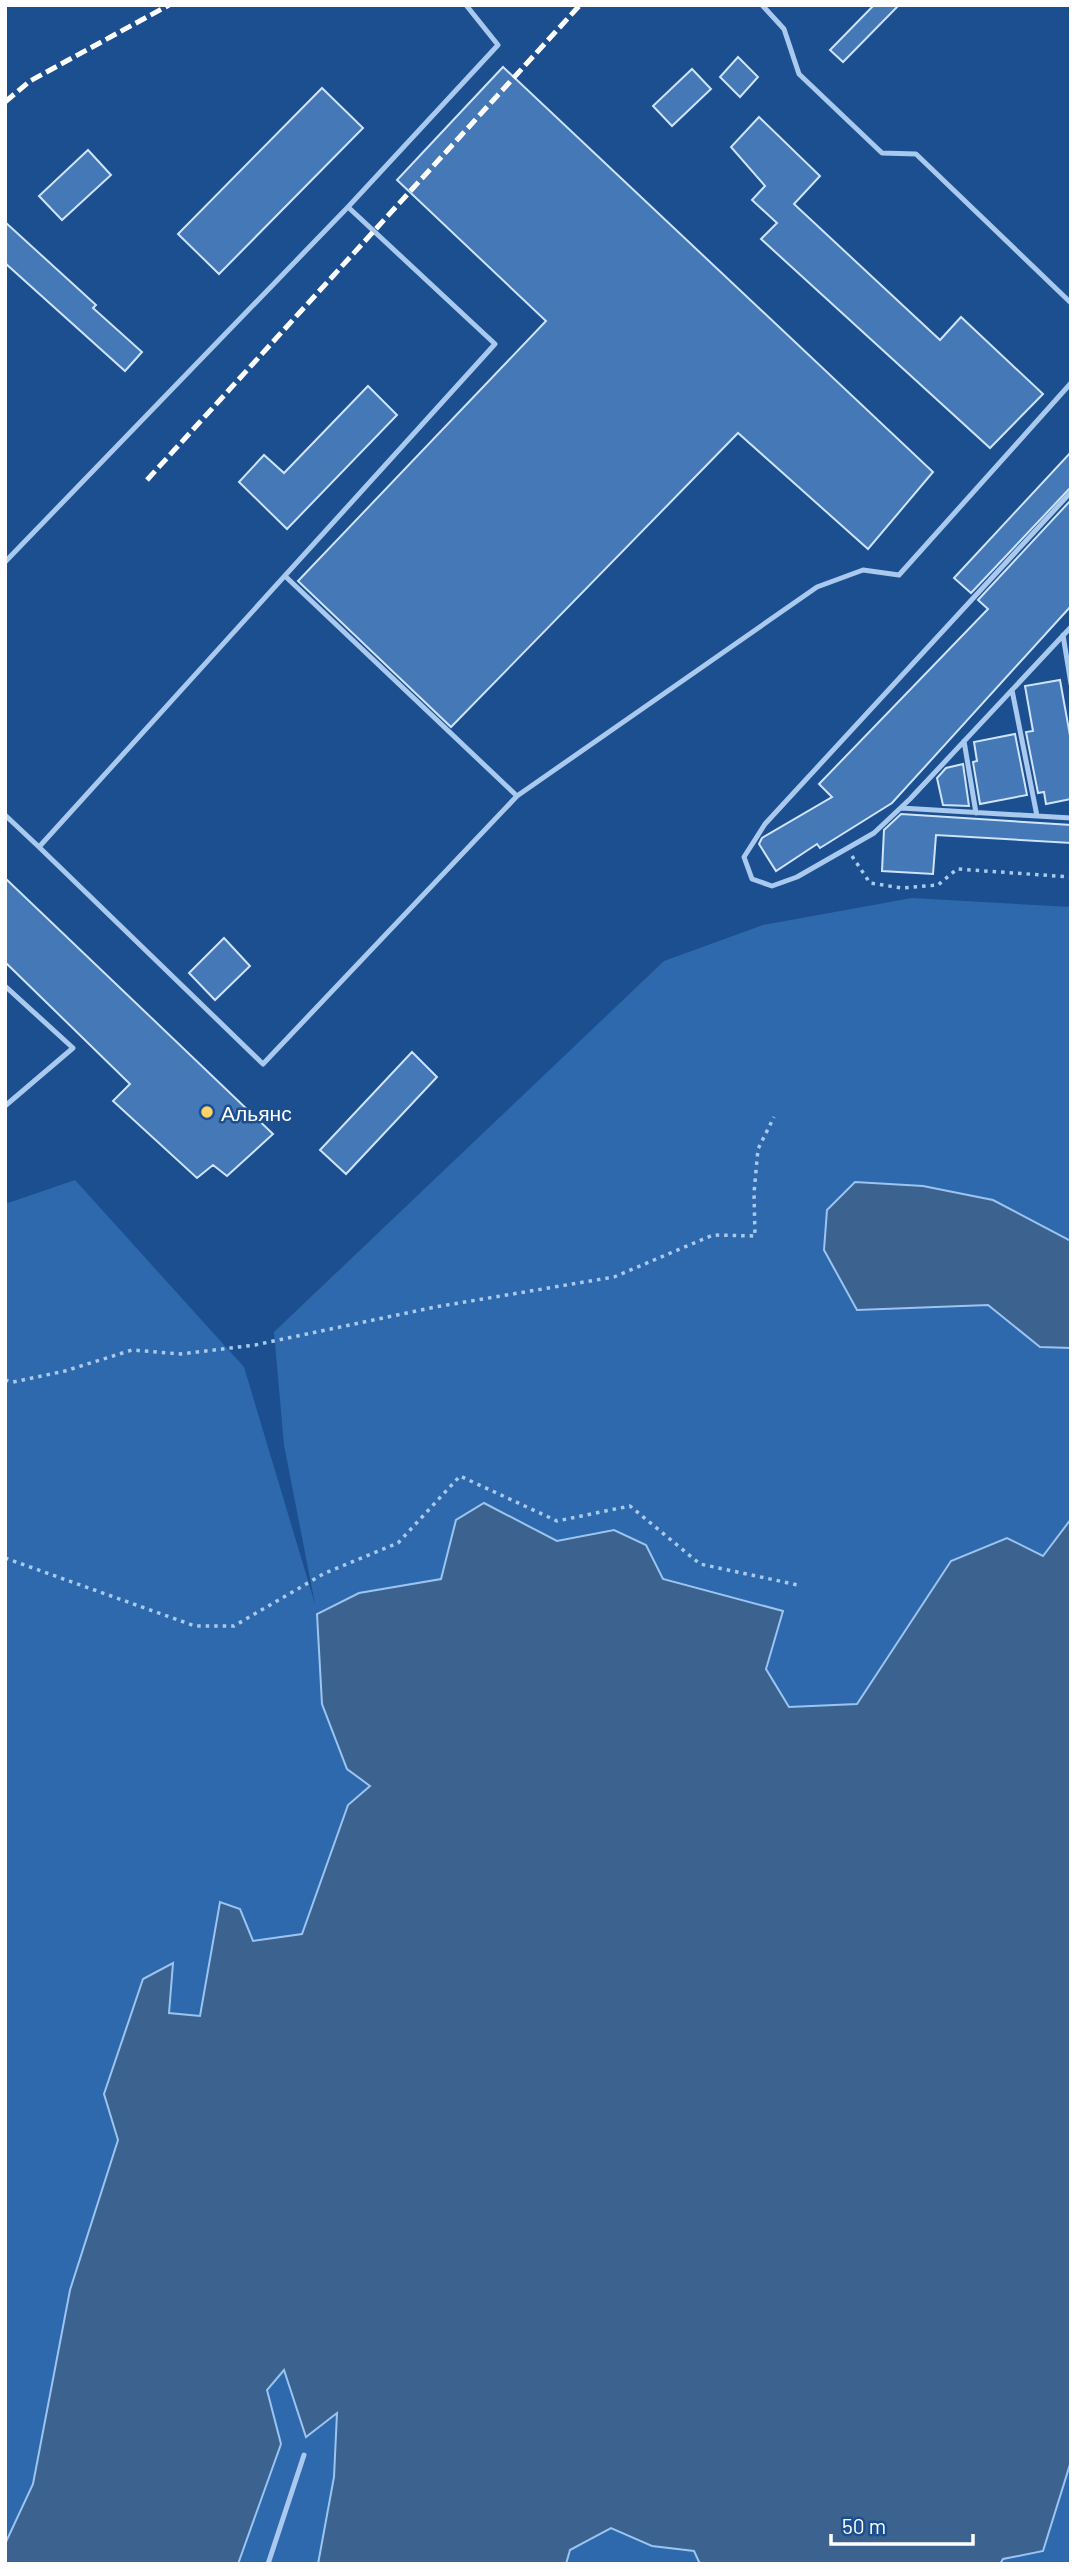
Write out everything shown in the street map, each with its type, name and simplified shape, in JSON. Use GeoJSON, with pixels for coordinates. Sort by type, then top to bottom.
{"type":"FeatureCollection","features":[{"type":"Feature","properties":{"kind":"lane"},"geometry":{"type":"LineString","coordinates":[[5,562],[348,207],[498,45],[466,5]]}},
{"type":"Feature","properties":{"kind":"lane"},"geometry":{"type":"LineString","coordinates":[[762,5],[784,29],[799,74],[882,153],[916,154],[1071,303]]}},
{"type":"Feature","properties":{"kind":"lane"},"geometry":{"type":"LineString","coordinates":[[39,847],[495,344],[348,207]]}},
{"type":"Feature","properties":{"kind":"lane"},"geometry":{"type":"LineString","coordinates":[[5,815],[263,1064],[517,796],[817,587],[863,570],[899,575],[1071,383]]}},
{"type":"Feature","properties":{"kind":"lane"},"geometry":{"type":"LineString","coordinates":[[1071,492],[765,824],[744,857],[752,879],[772,886],[797,877],[874,833],[901,808],[1071,627]]}},
{"type":"Feature","properties":{"kind":"lane"},"geometry":{"type":"LineString","coordinates":[[285,576],[517,796]]}},
{"type":"Feature","properties":{"kind":"lane"},"geometry":{"type":"LineString","coordinates":[[1063,635],[1071,684]]}},
{"type":"Feature","properties":{"kind":"lane"},"geometry":{"type":"LineString","coordinates":[[1012,690],[1037,816]]}},
{"type":"Feature","properties":{"kind":"lane"},"geometry":{"type":"LineString","coordinates":[[964,741],[976,813]]}},
{"type":"Feature","properties":{"kind":"lane"},"geometry":{"type":"LineString","coordinates":[[901,808],[1071,818]]}},
{"type":"Feature","properties":{"kind":"lane"},"geometry":{"type":"LineString","coordinates":[[5,986],[73,1048],[5,1106]]}},
{"type":"Feature","properties":{"kind":"lane"},"geometry":{"type":"LineString","coordinates":[[268,2564],[304,2455]]}},
{"type":"Feature","properties":{"kind":"path"},"geometry":{"type":"LineString","coordinates":[[847,849],[870,883],[902,888],[938,885],[957,869],[1071,877]]}},
{"type":"Feature","properties":{"kind":"path"},"geometry":{"type":"LineString","coordinates":[[5,1380],[13,1382],[65,1371],[132,1350],[181,1354],[255,1345],[435,1307],[614,1277],[713,1235],[755,1236],[754,1193],[758,1149],[774,1117]]}},
{"type":"Feature","properties":{"kind":"path"},"geometry":{"type":"LineString","coordinates":[[5,1558],[195,1626],[234,1626],[325,1573],[398,1543],[460,1476],[557,1521],[630,1506],[700,1564],[798,1585]]}},
{"type":"Feature","properties":{"kind":"shaded area"},"geometry":{"type":"Polygon","coordinates":[[[912,898],[1071,907],[1071,1241],[993,1200],[924,1306],[988,1305],[1040,1347],[1071,1348],[1071,1519],[1043,1556],[952,1561],[857,1705],[789,1707],[766,1669],[782,1611],[663,1579],[646,1545],[615,1530],[557,1541],[484,1503],[456,1520],[441,1579],[359,1593],[371,1786],[319,1890],[302,1935],[252,1941],[240,1909],[200,2017],[169,2013],[104,2094],[118,2140],[70,2290],[33,2484],[5,2544],[5,1204],[75,1180],[244,1367],[315,1604],[284,1445],[274,1332],[664,961],[763,925],[912,898]]]}},
{"type":"Feature","properties":{"kind":"shaded area"},"geometry":{"type":"Polygon","coordinates":[[[855,1182],[923,1186],[993,1200],[1071,1241],[1071,1348],[1040,1347],[988,1305],[857,1310],[824,1250],[827,1210],[855,1182]]]}},
{"type":"Feature","properties":{"kind":"shaded area"},"geometry":{"type":"Polygon","coordinates":[[[484,1503],[557,1541],[614,1530],[646,1545],[663,1579],[783,1611],[766,1669],[789,1707],[857,1704],[951,1561],[1007,1538],[1043,1556],[1071,1519],[1071,2461],[1043,2551],[1003,2559],[1000,2564],[700,2564],[694,2551],[652,2546],[611,2528],[570,2550],[566,2564],[318,2564],[334,2477],[337,2413],[306,2437],[284,2370],[267,2390],[281,2444],[238,2564],[5,2564],[5,2544],[33,2484],[70,2290],[118,2140],[104,2094],[143,1979],[173,1963],[169,2013],[200,2016],[220,1902],[240,1909],[253,1941],[302,1934],[348,1805],[370,1786],[347,1769],[322,1704],[317,1614],[359,1593],[441,1579],[456,1520],[484,1503]]]}},
{"type":"Feature","properties":{"kind":"shaded area"},"geometry":{"type":"Polygon","coordinates":[[[285,2370],[307,2436],[337,2412],[334,2477],[318,2564],[238,2564],[281,2444],[267,2390],[285,2370]]]}},
{"type":"Feature","properties":{"kind":"shaded area"},"geometry":{"type":"Polygon","coordinates":[[[1071,2461],[1071,2564],[1000,2564],[1003,2559],[1043,2550],[1071,2461]]]}},
{"type":"Feature","properties":{"kind":"shaded area"},"geometry":{"type":"Polygon","coordinates":[[[611,2528],[652,2546],[694,2551],[700,2564],[566,2564],[570,2550],[611,2528]]]}},
{"type":"Feature","properties":{"kind":"building"},"geometry":{"type":"Polygon","coordinates":[[[874,5],[899,5],[843,62],[830,50],[874,5]]]}},
{"type":"Feature","properties":{"kind":"building"},"geometry":{"type":"Polygon","coordinates":[[[738,57],[758,77],[740,97],[720,77],[738,57]]]}},
{"type":"Feature","properties":{"kind":"building"},"geometry":{"type":"Polygon","coordinates":[[[503,67],[933,472],[868,549],[738,433],[451,727],[298,581],[546,321],[397,180],[503,67]]]}},
{"type":"Feature","properties":{"kind":"building"},"geometry":{"type":"Polygon","coordinates":[[[692,69],[711,89],[672,126],[653,106],[692,69]]]}},
{"type":"Feature","properties":{"kind":"building"},"geometry":{"type":"Polygon","coordinates":[[[322,88],[363,128],[219,274],[178,234],[322,88]]]}},
{"type":"Feature","properties":{"kind":"building"},"geometry":{"type":"Polygon","coordinates":[[[759,117],[820,176],[794,204],[940,340],[961,317],[1043,394],[990,448],[761,239],[777,223],[752,200],[765,186],[731,147],[759,117]]]}},
{"type":"Feature","properties":{"kind":"building"},"geometry":{"type":"Polygon","coordinates":[[[88,150],[111,175],[62,220],[39,196],[88,150]]]}},
{"type":"Feature","properties":{"kind":"building"},"geometry":{"type":"Polygon","coordinates":[[[5,222],[96,305],[93,308],[142,352],[125,371],[5,263],[5,222]]]}},
{"type":"Feature","properties":{"kind":"building"},"geometry":{"type":"Polygon","coordinates":[[[368,386],[397,415],[287,529],[239,482],[264,455],[284,473],[368,386]]]}},
{"type":"Feature","properties":{"kind":"building"},"geometry":{"type":"Polygon","coordinates":[[[1071,452],[1071,487],[971,593],[954,578],[1071,452]]]}},
{"type":"Feature","properties":{"kind":"building"},"geometry":{"type":"Polygon","coordinates":[[[1071,500],[1071,606],[892,803],[820,848],[817,844],[776,871],[759,844],[762,838],[832,797],[819,784],[988,609],[978,600],[1071,500]]]}},
{"type":"Feature","properties":{"kind":"building"},"geometry":{"type":"Polygon","coordinates":[[[1060,680],[1071,741],[1071,799],[1046,804],[1044,792],[1038,793],[1026,732],[1033,731],[1025,686],[1060,680]]]}},
{"type":"Feature","properties":{"kind":"building"},"geometry":{"type":"Polygon","coordinates":[[[1015,734],[1027,795],[980,804],[973,762],[977,761],[974,742],[1015,734]]]}},
{"type":"Feature","properties":{"kind":"building"},"geometry":{"type":"Polygon","coordinates":[[[963,764],[969,806],[943,805],[937,778],[946,768],[963,764]]]}},
{"type":"Feature","properties":{"kind":"building"},"geometry":{"type":"Polygon","coordinates":[[[901,814],[1071,825],[1071,843],[936,835],[933,874],[882,871],[884,830],[901,814]]]}},
{"type":"Feature","properties":{"kind":"building"},"geometry":{"type":"Polygon","coordinates":[[[5,878],[273,1134],[227,1176],[213,1165],[197,1178],[113,1101],[130,1084],[5,962],[5,878]]]}},
{"type":"Feature","properties":{"kind":"building"},"geometry":{"type":"Polygon","coordinates":[[[224,938],[250,966],[215,1000],[189,973],[224,938]]]}},
{"type":"Feature","properties":{"kind":"building"},"geometry":{"type":"Polygon","coordinates":[[[412,1052],[437,1077],[346,1174],[320,1150],[412,1052]]]}},
{"type":"Feature","properties":{"kind":"railway"},"geometry":{"type":"LineString","coordinates":[[5,102],[30,81],[169,5]]}},
{"type":"Feature","properties":{"kind":"railway"},"geometry":{"type":"LineString","coordinates":[[147,480],[580,5]]}},
{"type":"Feature","properties":{"kind":"place","name":"Альянс"},"geometry":{"type":"Point","coordinates":[207,1112]}}]}
